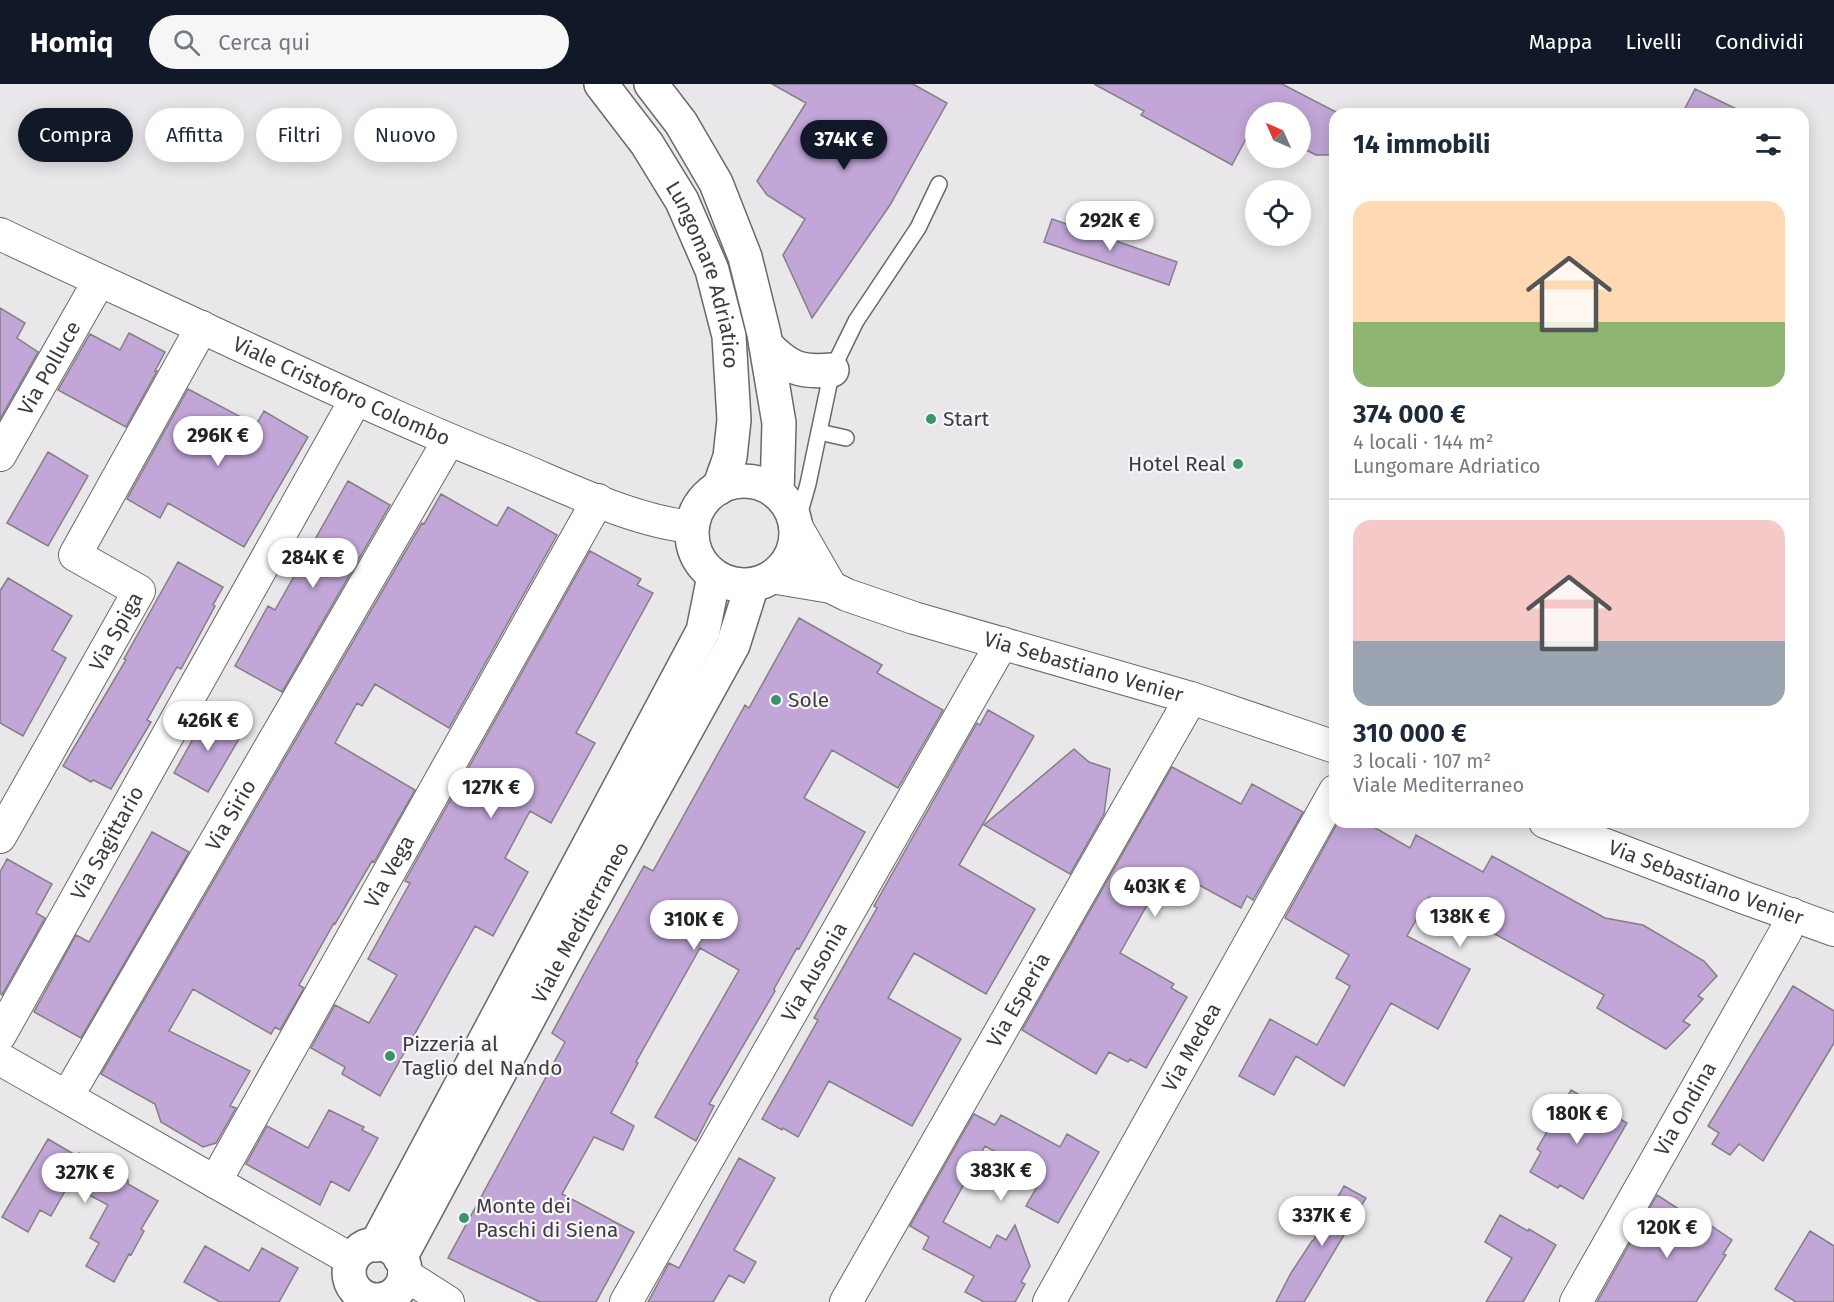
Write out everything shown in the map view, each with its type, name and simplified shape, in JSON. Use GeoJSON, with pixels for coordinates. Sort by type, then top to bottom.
{"type":"FeatureCollection","features":[{"type":"Feature","properties":{"kind":"street","name":"Lungomare Adriatico"},"geometry":{"type":"LineString","coordinates":[[601,84],[647,144],[676,192],[712,270],[729,336],[734,420],[730,457],[719,488]]}},
{"type":"Feature","properties":{"kind":"street","name":"Lungomare Adriatico"},"geometry":{"type":"LineString","coordinates":[[651,84],[681,123],[716,183],[745,257],[766,345],[779,423],[777,493]]}},
{"type":"Feature","properties":{"kind":"street","name":"Viale Cristoforo Colombo"},"geometry":{"type":"LineString","coordinates":[[0,234],[449,440],[598,500],[669,524],[692,527]]}},
{"type":"Feature","properties":{"kind":"street","name":"Via Polluce"},"geometry":{"type":"LineString","coordinates":[[0,455],[99,281]]}},
{"type":"Feature","properties":{"kind":"street","name":"Via Spiga"},"geometry":{"type":"LineString","coordinates":[[0,837],[139,591],[75,555],[202,327]]}},
{"type":"Feature","properties":{"kind":"street"},"geometry":{"type":"LineString","coordinates":[[766,345],[780,359],[800,369],[812,372],[832,370]]}},
{"type":"Feature","properties":{"kind":"street","name":"Via Sagittario"},"geometry":{"type":"LineString","coordinates":[[0,1035],[356,399]]}},
{"type":"Feature","properties":{"kind":"street","name":"Via Sirio"},"geometry":{"type":"LineString","coordinates":[[67,1097],[449,440]]}},
{"type":"Feature","properties":{"kind":"street"},"geometry":{"type":"LineString","coordinates":[[796,526],[791,555],[783,567],[762,581],[739,585],[714,576],[704,567],[696,555],[692,542],[692,527],[697,512],[706,498],[719,488],[734,482],[764,485],[777,493],[785,502],[831,587]]}},
{"type":"Feature","properties":{"kind":"street","name":"Via Vega"},"geometry":{"type":"LineString","coordinates":[[215,1182],[598,500]]}},
{"type":"Feature","properties":{"kind":"street","name":"Viale Mediterraneo"},"geometry":{"type":"LineString","coordinates":[[376,1280],[704,631],[714,576]]}},
{"type":"Feature","properties":{"kind":"street","name":"Via Sebastiano Venier"},"geometry":{"type":"LineString","coordinates":[[762,581],[831,587],[847,596],[1191,698],[1329,745]]}},
{"type":"Feature","properties":{"kind":"street","name":"Viale Mediterraneo"},"geometry":{"type":"LineString","coordinates":[[376,1280],[570,941],[733,645],[762,581]]}},
{"type":"Feature","properties":{"kind":"street","name":"Via Ausonia"},"geometry":{"type":"LineString","coordinates":[[626,1302],[1002,643]]}},
{"type":"Feature","properties":{"kind":"street","name":"Via Esperia"},"geometry":{"type":"LineString","coordinates":[[846,1302],[1191,698]]}},
{"type":"Feature","properties":{"kind":"street","name":"Via Medea"},"geometry":{"type":"LineString","coordinates":[[1049,1302],[1329,802]]}},
{"type":"Feature","properties":{"kind":"street","name":"Via Sebastiano Venier"},"geometry":{"type":"LineString","coordinates":[[1561,828],[1834,930]]}},
{"type":"Feature","properties":{"kind":"street","name":"Via Ondina"},"geometry":{"type":"LineString","coordinates":[[1576,1302],[1786,931],[1792,914]]}},
{"type":"Feature","properties":{"kind":"street"},"geometry":{"type":"LineString","coordinates":[[0,1059],[215,1182],[376,1280],[443,1299]]}},
{"type":"Feature","properties":{"kind":"lane"},"geometry":{"type":"LineString","coordinates":[[796,526],[808,484],[832,370],[856,321],[918,228],[939,184]]}},
{"type":"Feature","properties":{"kind":"lane"},"geometry":{"type":"LineString","coordinates":[[819,432],[846,438]]}},
{"type":"Feature","properties":{"kind":"building"},"geometry":{"type":"Polygon","coordinates":[[[772,84],[913,84],[947,103],[890,205],[812,318],[783,255],[805,219],[767,195],[757,181],[806,103],[772,84]]]}},
{"type":"Feature","properties":{"kind":"building"},"geometry":{"type":"Polygon","coordinates":[[[1094,84],[1282,84],[1329,108],[1329,155],[1311,152],[1311,102],[1245,102],[1245,141],[1232,165],[1141,115],[1144,111],[1094,84]]]}},
{"type":"Feature","properties":{"kind":"building"},"geometry":{"type":"Polygon","coordinates":[[[1695,89],[1735,108],[1685,108],[1695,89]]]}},
{"type":"Feature","properties":{"kind":"building"},"geometry":{"type":"Polygon","coordinates":[[[1052,219],[1177,262],[1169,285],[1044,242],[1052,219]]]}},
{"type":"Feature","properties":{"kind":"building"},"geometry":{"type":"Polygon","coordinates":[[[0,308],[25,323],[17,338],[38,352],[0,419],[0,308]]]}},
{"type":"Feature","properties":{"kind":"building"},"geometry":{"type":"Polygon","coordinates":[[[129,333],[165,352],[126,427],[58,390],[90,334],[120,350],[129,333]]]}},
{"type":"Feature","properties":{"kind":"building"},"geometry":{"type":"Polygon","coordinates":[[[188,389],[256,425],[264,411],[308,437],[244,547],[168,503],[160,518],[127,499],[188,389]]]}},
{"type":"Feature","properties":{"kind":"building"},"geometry":{"type":"Polygon","coordinates":[[[48,452],[88,476],[48,546],[7,523],[48,452]]]}},
{"type":"Feature","properties":{"kind":"building"},"geometry":{"type":"Polygon","coordinates":[[[348,481],[390,505],[282,692],[235,666],[268,606],[275,610],[348,481]]]}},
{"type":"Feature","properties":{"kind":"building"},"geometry":{"type":"Polygon","coordinates":[[[441,494],[497,526],[508,507],[557,535],[449,728],[375,684],[362,706],[357,703],[335,743],[415,790],[299,985],[304,988],[280,1030],[275,1027],[271,1034],[193,989],[169,1031],[250,1071],[230,1106],[236,1108],[216,1143],[203,1147],[161,1122],[155,1104],[101,1074],[441,494]]]}},
{"type":"Feature","properties":{"kind":"building"},"geometry":{"type":"Polygon","coordinates":[[[590,551],[641,579],[637,585],[653,593],[576,733],[595,743],[551,823],[530,811],[505,858],[528,872],[493,936],[475,926],[380,1096],[342,1074],[345,1067],[311,1048],[335,1005],[369,1023],[397,975],[368,959],[410,883],[405,881],[590,551]]]}},
{"type":"Feature","properties":{"kind":"building"},"geometry":{"type":"Polygon","coordinates":[[[178,562],[223,587],[181,669],[177,667],[147,720],[151,722],[111,789],[93,780],[91,782],[63,766],[126,660],[124,659],[178,562]]]}},
{"type":"Feature","properties":{"kind":"building"},"geometry":{"type":"Polygon","coordinates":[[[8,578],[72,616],[52,650],[66,658],[23,736],[0,723],[0,591],[8,578]]]}},
{"type":"Feature","properties":{"kind":"building"},"geometry":{"type":"Polygon","coordinates":[[[799,618],[882,665],[877,673],[943,710],[898,788],[832,750],[804,798],[865,832],[709,1104],[714,1106],[696,1141],[655,1117],[739,970],[700,948],[636,1062],[638,1063],[611,1113],[634,1126],[623,1150],[594,1137],[562,1194],[634,1232],[596,1302],[540,1302],[448,1258],[565,1042],[552,1033],[585,972],[644,866],[653,871],[745,705],[749,708],[799,618]]]}},
{"type":"Feature","properties":{"kind":"building"},"geometry":{"type":"Polygon","coordinates":[[[988,710],[1034,736],[959,865],[1035,909],[986,994],[914,953],[888,998],[961,1039],[912,1126],[829,1081],[798,1137],[783,1128],[782,1130],[762,1119],[818,1020],[814,1018],[877,908],[874,906],[977,723],[980,725],[988,710]]]}},
{"type":"Feature","properties":{"kind":"building"},"geometry":{"type":"Polygon","coordinates":[[[208,712],[243,732],[208,792],[174,773],[208,712]]]}},
{"type":"Feature","properties":{"kind":"building"},"geometry":{"type":"Polygon","coordinates":[[[1074,749],[1089,762],[1110,769],[1104,814],[1070,874],[984,825],[1074,749]]]}},
{"type":"Feature","properties":{"kind":"building"},"geometry":{"type":"Polygon","coordinates":[[[1172,767],[1241,804],[1252,784],[1303,812],[1253,900],[1247,896],[1241,908],[1168,868],[1120,953],[1174,984],[1171,988],[1187,997],[1146,1068],[1130,1059],[1128,1062],[1109,1052],[1096,1074],[1022,1030],[1172,767]]]}},
{"type":"Feature","properties":{"kind":"building"},"geometry":{"type":"Polygon","coordinates":[[[1335,828],[1375,828],[1410,848],[1416,835],[1483,872],[1492,856],[1605,918],[1643,925],[1704,961],[1717,976],[1698,996],[1703,999],[1683,1021],[1690,1025],[1666,1049],[1597,1008],[1604,995],[1429,897],[1407,936],[1470,969],[1438,1029],[1391,1003],[1344,1086],[1296,1056],[1274,1095],[1239,1076],[1270,1019],[1317,1045],[1350,986],[1336,978],[1349,955],[1285,918],[1335,828]]]}},
{"type":"Feature","properties":{"kind":"building"},"geometry":{"type":"Polygon","coordinates":[[[152,832],[189,852],[81,1038],[34,1012],[76,935],[89,942],[152,832]]]}},
{"type":"Feature","properties":{"kind":"building"},"geometry":{"type":"Polygon","coordinates":[[[7,859],[52,884],[36,913],[45,918],[2,995],[0,993],[0,872],[7,859]]]}},
{"type":"Feature","properties":{"kind":"building"},"geometry":{"type":"Polygon","coordinates":[[[1793,986],[1834,1011],[1834,1043],[1763,1161],[1739,1144],[1730,1155],[1712,1144],[1719,1133],[1708,1126],[1793,986]]]}},
{"type":"Feature","properties":{"kind":"building"},"geometry":{"type":"Polygon","coordinates":[[[1571,1090],[1627,1123],[1583,1199],[1560,1185],[1558,1188],[1530,1172],[1541,1152],[1537,1149],[1571,1090]]]}},
{"type":"Feature","properties":{"kind":"building"},"geometry":{"type":"Polygon","coordinates":[[[329,1110],[364,1127],[362,1130],[378,1138],[349,1191],[331,1181],[320,1205],[246,1164],[267,1126],[308,1148],[329,1110]]]}},
{"type":"Feature","properties":{"kind":"building"},"geometry":{"type":"Polygon","coordinates":[[[974,1114],[995,1125],[1001,1115],[1060,1147],[1067,1134],[1099,1152],[1058,1223],[1026,1206],[1042,1178],[985,1146],[943,1222],[990,1248],[997,1235],[1006,1240],[1015,1225],[1030,1266],[1021,1282],[1025,1284],[1015,1302],[984,1302],[965,1292],[974,1276],[923,1249],[929,1237],[910,1226],[974,1114]]]}},
{"type":"Feature","properties":{"kind":"building"},"geometry":{"type":"Polygon","coordinates":[[[48,1139],[77,1156],[79,1153],[128,1180],[128,1184],[158,1201],[141,1229],[144,1231],[131,1255],[129,1254],[114,1282],[86,1266],[99,1243],[90,1238],[108,1205],[69,1184],[51,1216],[40,1210],[28,1232],[2,1217],[48,1139]]]}},
{"type":"Feature","properties":{"kind":"building"},"geometry":{"type":"Polygon","coordinates":[[[739,1158],[775,1178],[734,1250],[756,1262],[744,1283],[729,1275],[713,1302],[648,1302],[669,1263],[679,1268],[739,1158]]]}},
{"type":"Feature","properties":{"kind":"building"},"geometry":{"type":"Polygon","coordinates":[[[1344,1186],[1366,1198],[1304,1302],[1276,1302],[1291,1273],[1313,1241],[1344,1186]]]}},
{"type":"Feature","properties":{"kind":"building"},"geometry":{"type":"Polygon","coordinates":[[[1657,1195],[1708,1228],[1710,1225],[1732,1240],[1723,1254],[1726,1255],[1696,1302],[1597,1302],[1657,1195]]]}},
{"type":"Feature","properties":{"kind":"building"},"geometry":{"type":"Polygon","coordinates":[[[1500,1215],[1556,1245],[1523,1302],[1486,1302],[1512,1258],[1485,1242],[1500,1215]]]}},
{"type":"Feature","properties":{"kind":"building"},"geometry":{"type":"Polygon","coordinates":[[[1810,1231],[1834,1246],[1834,1302],[1796,1302],[1775,1289],[1810,1231]]]}},
{"type":"Feature","properties":{"kind":"building"},"geometry":{"type":"Polygon","coordinates":[[[205,1246],[249,1271],[262,1248],[298,1268],[279,1302],[220,1302],[184,1282],[205,1246]]]}},
{"type":"Feature","properties":{"kind":"place","name":"Start"},"geometry":{"type":"Point","coordinates":[931,419]}},
{"type":"Feature","properties":{"kind":"place","name":"Hotel Real"},"geometry":{"type":"Point","coordinates":[1238,464]}},
{"type":"Feature","properties":{"kind":"place","name":"Sole"},"geometry":{"type":"Point","coordinates":[776,700]}},
{"type":"Feature","properties":{"kind":"place","name":"Pizzeria al Taglio del Nando"},"geometry":{"type":"Point","coordinates":[390,1056]}},
{"type":"Feature","properties":{"kind":"place","name":"Monte dei Paschi di Siena"},"geometry":{"type":"Point","coordinates":[464,1218]}}]}
